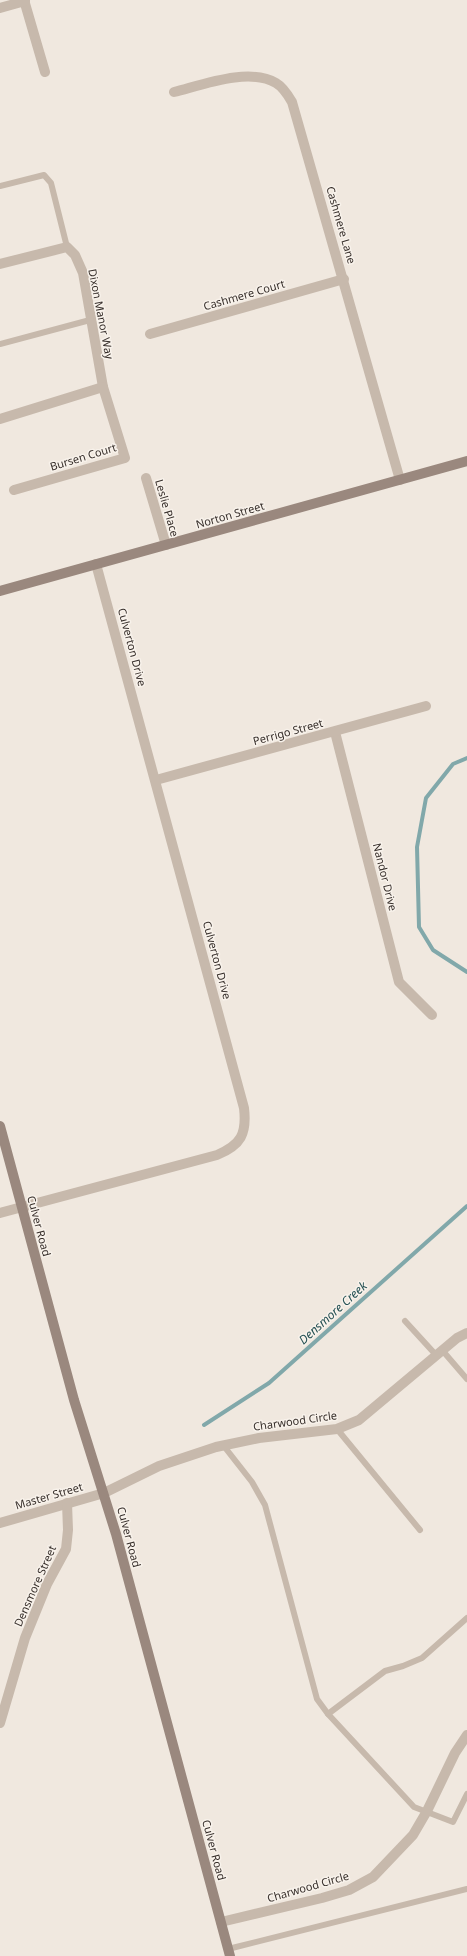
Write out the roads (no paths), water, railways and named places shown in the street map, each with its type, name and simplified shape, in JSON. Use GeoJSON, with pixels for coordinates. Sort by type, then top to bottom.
{"type":"FeatureCollection","features":[{"type":"Feature","properties":{"kind":"main road","name":"Norton Street"},"geometry":{"type":"LineString","coordinates":[[0,591],[467,461]]}},
{"type":"Feature","properties":{"kind":"main road","name":"Culver Road"},"geometry":{"type":"LineString","coordinates":[[0,1126],[74,1400],[104,1493],[229,1952]]}},
{"type":"Feature","properties":{"kind":"street"},"geometry":{"type":"LineString","coordinates":[[0,8],[25,1],[45,72]]}},
{"type":"Feature","properties":{"kind":"street","name":"Cashmere Lane"},"geometry":{"type":"LineString","coordinates":[[174,92],[220,81],[246,77],[266,79],[277,83],[285,91],[292,102],[344,279],[400,480]]}},
{"type":"Feature","properties":{"kind":"street"},"geometry":{"type":"LineString","coordinates":[[0,264],[67,247]]}},
{"type":"Feature","properties":{"kind":"street","name":"Dixon Manor Way"},"geometry":{"type":"LineString","coordinates":[[67,247],[75,255],[83,273],[90,320],[103,387]]}},
{"type":"Feature","properties":{"kind":"street","name":"Cashmere Court"},"geometry":{"type":"LineString","coordinates":[[150,334],[344,279]]}},
{"type":"Feature","properties":{"kind":"street"},"geometry":{"type":"LineString","coordinates":[[0,419],[103,387]]}},
{"type":"Feature","properties":{"kind":"street","name":"Bursen Court"},"geometry":{"type":"LineString","coordinates":[[14,490],[125,458],[103,387]]}},
{"type":"Feature","properties":{"kind":"street","name":"Leslie Place"},"geometry":{"type":"LineString","coordinates":[[146,478],[166,545]]}},
{"type":"Feature","properties":{"kind":"street","name":"Culverton Drive"},"geometry":{"type":"LineString","coordinates":[[0,1213],[216,1155],[234,1147],[243,1134],[245,1127],[244,1108],[96,564]]}},
{"type":"Feature","properties":{"kind":"street","name":"Perrigo Street"},"geometry":{"type":"LineString","coordinates":[[156,780],[426,706]]}},
{"type":"Feature","properties":{"kind":"street","name":"Nandor Drive"},"geometry":{"type":"LineString","coordinates":[[335,732],[399,982],[432,1015]]}},
{"type":"Feature","properties":{"kind":"street","name":"Charwood Circle"},"geometry":{"type":"LineString","coordinates":[[104,1493],[159,1466],[223,1446],[259,1438],[337,1429],[359,1420],[439,1352],[457,1338],[467,1333]]}},
{"type":"Feature","properties":{"kind":"street","name":"Master Street"},"geometry":{"type":"LineString","coordinates":[[0,1523],[104,1493]]}},
{"type":"Feature","properties":{"kind":"street","name":"Densmore Street"},"geometry":{"type":"LineString","coordinates":[[0,1723],[24,1638],[47,1584],[66,1549],[68,1503]]}},
{"type":"Feature","properties":{"kind":"street","name":"Charwood Circle"},"geometry":{"type":"LineString","coordinates":[[221,1922],[315,1900],[349,1890],[373,1877],[413,1836],[427,1811],[455,1753],[467,1735]]}},
{"type":"Feature","properties":{"kind":"lane"},"geometry":{"type":"LineString","coordinates":[[0,186],[44,175],[51,183],[67,247]]}},
{"type":"Feature","properties":{"kind":"lane"},"geometry":{"type":"LineString","coordinates":[[0,344],[90,320]]}},
{"type":"Feature","properties":{"kind":"lane"},"geometry":{"type":"LineString","coordinates":[[405,1321],[467,1379]]}},
{"type":"Feature","properties":{"kind":"lane"},"geometry":{"type":"LineString","coordinates":[[337,1429],[420,1530]]}},
{"type":"Feature","properties":{"kind":"lane"},"geometry":{"type":"LineString","coordinates":[[223,1446],[252,1482],[265,1505],[317,1699],[328,1714],[414,1807],[453,1822],[467,1794]]}},
{"type":"Feature","properties":{"kind":"lane"},"geometry":{"type":"LineString","coordinates":[[328,1714],[385,1671],[403,1666],[422,1658],[467,1618]]}},
{"type":"Feature","properties":{"kind":"lane"},"geometry":{"type":"LineString","coordinates":[[229,1952],[467,1889]]}},
{"type":"Feature","properties":{"kind":"waterway","name":"Densmore Creek"},"geometry":{"type":"LineString","coordinates":[[467,758],[453,764],[426,798],[417,847],[419,927],[433,950],[467,972]]}},
{"type":"Feature","properties":{"kind":"waterway","name":"Densmore Creek"},"geometry":{"type":"LineString","coordinates":[[204,1425],[269,1383],[467,1206]]}}]}
